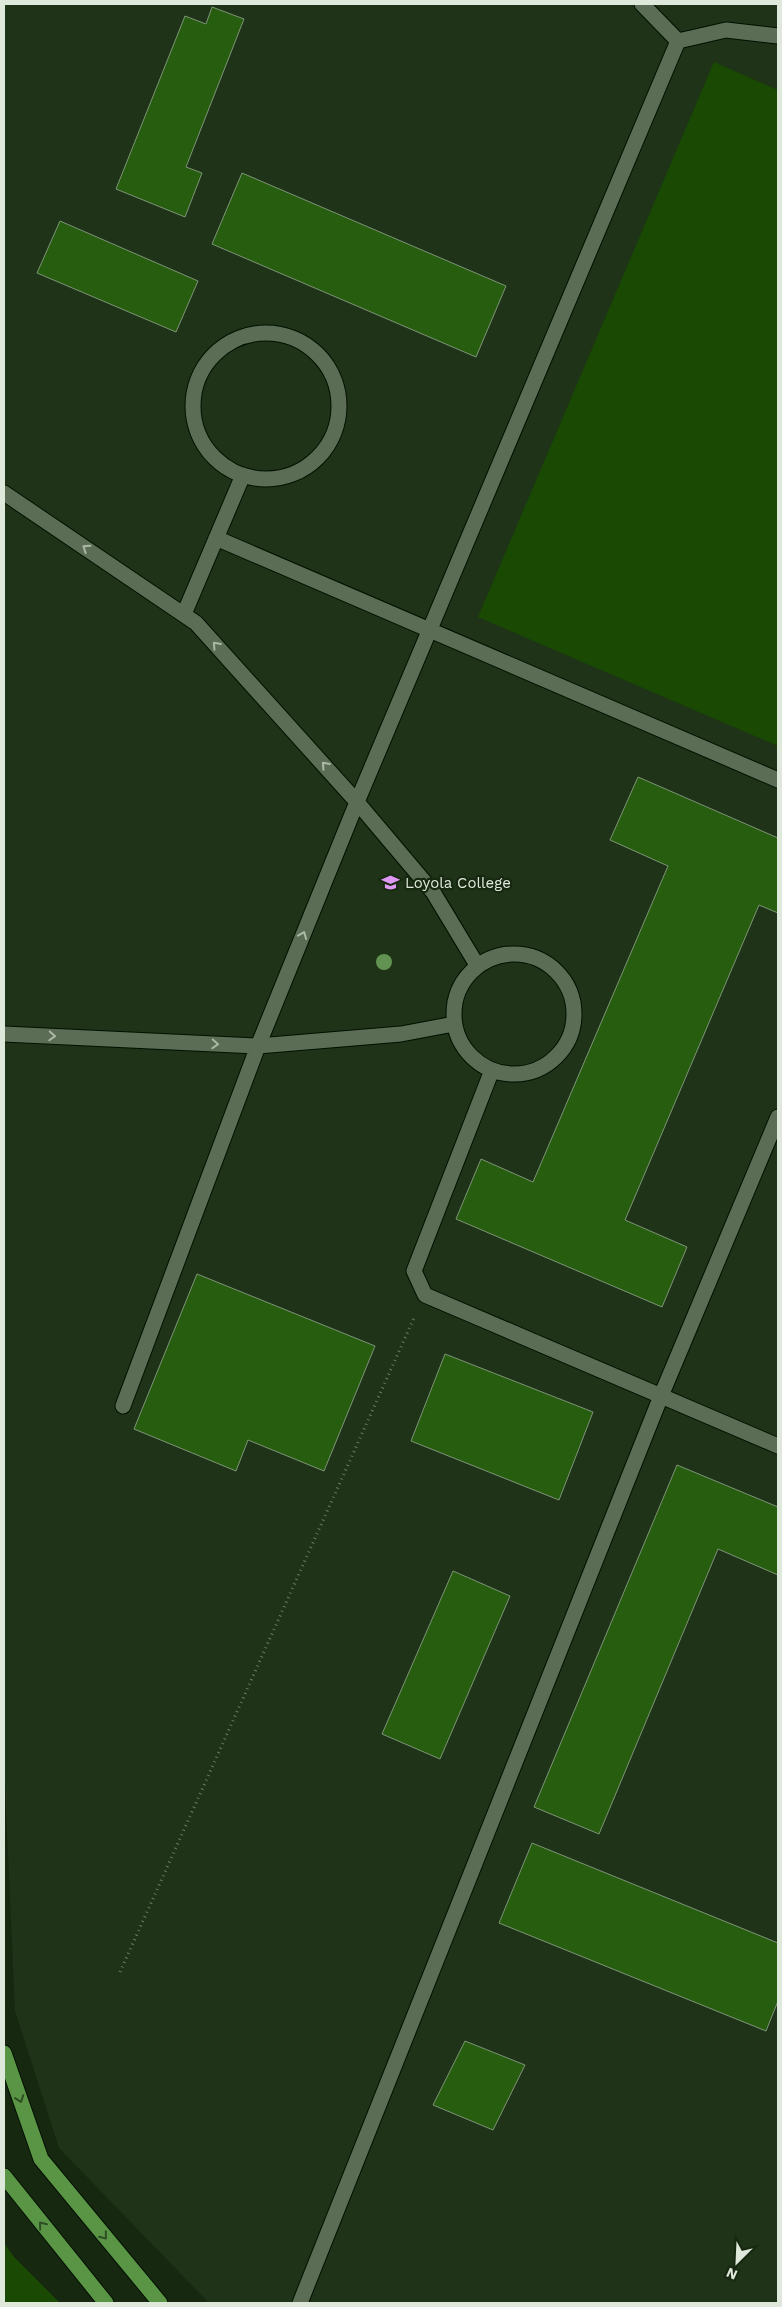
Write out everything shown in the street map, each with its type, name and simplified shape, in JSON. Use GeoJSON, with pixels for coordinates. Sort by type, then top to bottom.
{"type":"FeatureCollection","features":[{"type":"Feature","properties":{"kind":"main road"},"geometry":{"type":"LineString","coordinates":[[4,2053],[41,2159],[160,2303]]}},
{"type":"Feature","properties":{"kind":"main road"},"geometry":{"type":"LineString","coordinates":[[4,2176],[106,2303]]}},
{"type":"Feature","properties":{"kind":"street"},"geometry":{"type":"LineString","coordinates":[[642,4],[678,40]]}},
{"type":"Feature","properties":{"kind":"street"},"geometry":{"type":"LineString","coordinates":[[678,40],[726,30],[778,36]]}},
{"type":"Feature","properties":{"kind":"street"},"geometry":{"type":"LineString","coordinates":[[122,1406],[258,1046],[357,802],[678,40]]}},
{"type":"Feature","properties":{"kind":"street"},"geometry":{"type":"LineString","coordinates":[[254,333],[278,333],[301,341],[321,356],[334,376],[340,400],[339,424],[329,446],[312,464],[291,476],[267,480],[243,475],[221,464],[204,446],[195,423],[192,399],[198,376],[212,355],[231,340],[254,333]]}},
{"type":"Feature","properties":{"kind":"street"},"geometry":{"type":"LineString","coordinates":[[184,614],[243,475]]}},
{"type":"Feature","properties":{"kind":"street"},"geometry":{"type":"LineString","coordinates":[[4,493],[196,623],[357,802],[433,892],[477,965]]}},
{"type":"Feature","properties":{"kind":"street"},"geometry":{"type":"LineString","coordinates":[[216,538],[778,780]]}},
{"type":"Feature","properties":{"kind":"street"},"geometry":{"type":"LineString","coordinates":[[514,953],[533,956],[550,965],[564,980],[572,996],[575,1015],[571,1035],[567,1043],[562,1051],[548,1064],[530,1072],[511,1074],[492,1070],[474,1060],[461,1044],[454,1024],[454,1001],[463,981],[477,965],[495,956],[514,953]]}},
{"type":"Feature","properties":{"kind":"street"},"geometry":{"type":"LineString","coordinates":[[4,1034],[258,1046],[402,1034],[454,1024]]}},
{"type":"Feature","properties":{"kind":"street"},"geometry":{"type":"LineString","coordinates":[[492,1070],[414,1271],[425,1295],[778,1446]]}},
{"type":"Feature","properties":{"kind":"street"},"geometry":{"type":"LineString","coordinates":[[300,2303],[661,1396],[778,1117]]}},
{"type":"Feature","properties":{"kind":"path"},"geometry":{"type":"LineString","coordinates":[[120,1972],[425,1295]]}},
{"type":"Feature","properties":{"kind":"shaded area","name":"Loyola College"},"geometry":{"type":"Polygon","coordinates":[[[4,4],[778,4],[778,2303],[209,2303],[59,2148],[15,2011],[4,1763],[4,4]]]}},
{"type":"Feature","properties":{"kind":"green space"},"geometry":{"type":"Polygon","coordinates":[[[714,62],[778,90],[778,746],[478,617],[714,62]]]}},
{"type":"Feature","properties":{"kind":"green space"},"geometry":{"type":"Polygon","coordinates":[[[4,2243],[14,2257],[60,2303],[4,2303],[4,2243]]]}},
{"type":"Feature","properties":{"kind":"building"},"geometry":{"type":"Polygon","coordinates":[[[212,7],[244,19],[186,167],[202,173],[185,217],[116,189],[185,16],[206,24],[212,7]]]}},
{"type":"Feature","properties":{"kind":"building"},"geometry":{"type":"Polygon","coordinates":[[[242,173],[506,286],[476,357],[212,244],[242,173]]]}},
{"type":"Feature","properties":{"kind":"building"},"geometry":{"type":"Polygon","coordinates":[[[60,221],[198,281],[176,332],[37,273],[60,221]]]}},
{"type":"Feature","properties":{"kind":"building"},"geometry":{"type":"Polygon","coordinates":[[[638,777],[778,838],[778,913],[759,905],[625,1220],[687,1247],[662,1307],[456,1219],[481,1159],[533,1182],[668,866],[610,840],[638,777]]]}},
{"type":"Feature","properties":{"kind":"building"},"geometry":{"type":"Polygon","coordinates":[[[197,1274],[375,1346],[324,1471],[248,1440],[236,1471],[134,1429],[197,1274]]]}},
{"type":"Feature","properties":{"kind":"building"},"geometry":{"type":"Polygon","coordinates":[[[445,1354],[593,1412],[559,1500],[411,1441],[445,1354]]]}},
{"type":"Feature","properties":{"kind":"building"},"geometry":{"type":"Polygon","coordinates":[[[677,1465],[778,1507],[778,1575],[718,1549],[599,1834],[534,1807],[677,1465]]]}},
{"type":"Feature","properties":{"kind":"building"},"geometry":{"type":"Polygon","coordinates":[[[453,1571],[510,1596],[440,1759],[382,1734],[453,1571]]]}},
{"type":"Feature","properties":{"kind":"building"},"geometry":{"type":"Polygon","coordinates":[[[532,1843],[778,1943],[778,2001],[766,2031],[499,1923],[532,1843]]]}},
{"type":"Feature","properties":{"kind":"building"},"geometry":{"type":"Polygon","coordinates":[[[465,2041],[525,2065],[493,2130],[433,2105],[465,2041]]]}},
{"type":"Feature","properties":{"kind":"place","name":"Loyola College"},"geometry":{"type":"Point","coordinates":[391,883]}}]}
